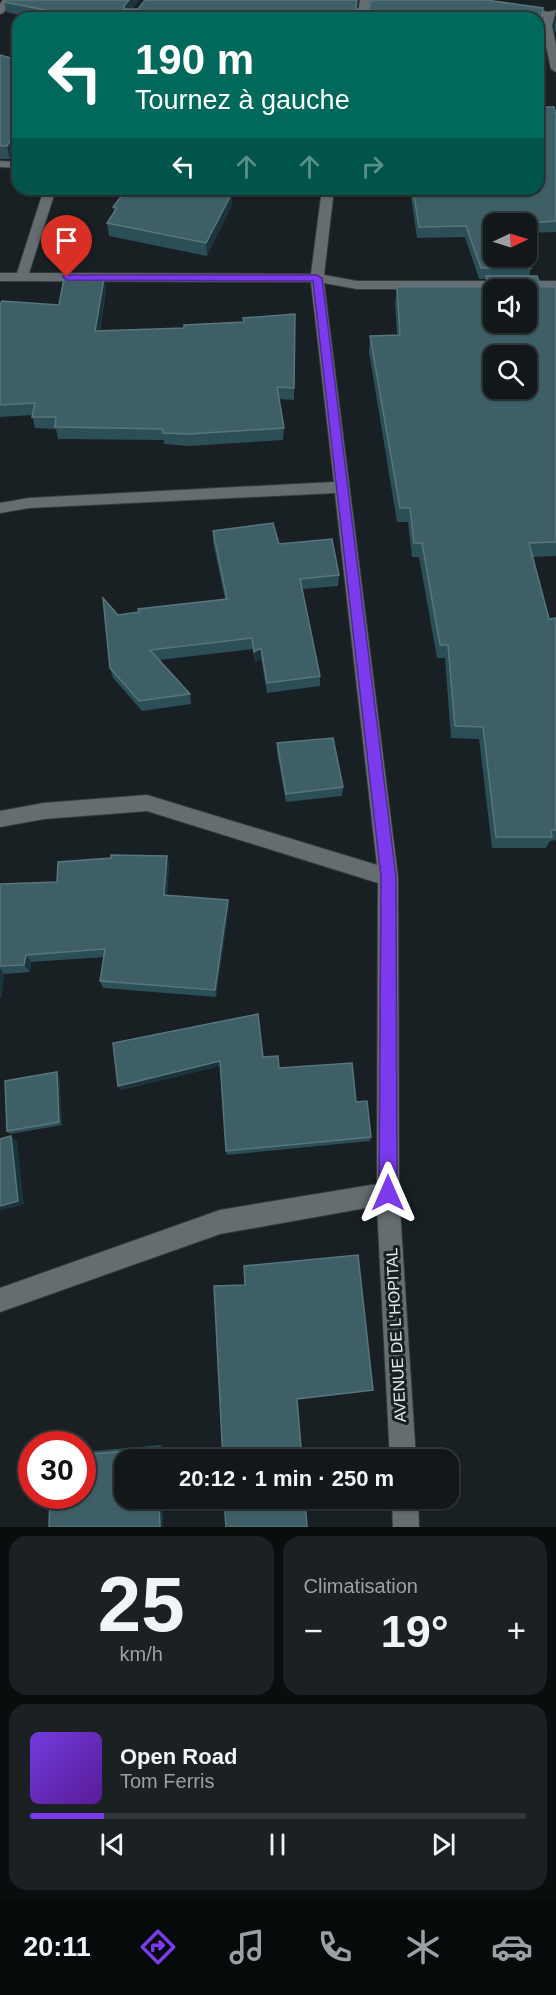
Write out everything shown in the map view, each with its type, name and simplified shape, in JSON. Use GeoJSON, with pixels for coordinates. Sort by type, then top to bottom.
{"type":"FeatureCollection","features":[{"type":"Feature","properties":{"kind":"street"},"geometry":{"type":"LineString","coordinates":[[0,11],[8,0]]}},
{"type":"Feature","properties":{"kind":"street"},"geometry":{"type":"LineString","coordinates":[[504,8],[537,12]]}},
{"type":"Feature","properties":{"kind":"street"},"geometry":{"type":"LineString","coordinates":[[553,14],[546,26],[556,69]]}},
{"type":"Feature","properties":{"kind":"street"},"geometry":{"type":"LineString","coordinates":[[22,277],[48,195]]}},
{"type":"Feature","properties":{"kind":"street","name":"AVENUE DE L'HOPITAL"},"geometry":{"type":"LineString","coordinates":[[327,195],[317,278],[388,877],[388,1193],[401,1449]]}},
{"type":"Feature","properties":{"kind":"street"},"geometry":{"type":"LineString","coordinates":[[0,277],[317,278],[357,285],[556,285]]}},
{"type":"Feature","properties":{"kind":"street"},"geometry":{"type":"LineString","coordinates":[[0,508],[29,502],[342,487]]}},
{"type":"Feature","properties":{"kind":"street"},"geometry":{"type":"LineString","coordinates":[[0,819],[44,811],[147,803],[388,877]]}},
{"type":"Feature","properties":{"kind":"street"},"geometry":{"type":"LineString","coordinates":[[0,1300],[220,1222],[388,1193]]}},
{"type":"Feature","properties":{"kind":"street"},"geometry":{"type":"LineString","coordinates":[[405,1509],[406,1527]]}},
{"type":"Feature","properties":{"kind":"building"},"geometry":{"type":"Polygon","coordinates":[[[6,0],[129,0],[124,9],[138,9],[145,0],[357,0],[356,9],[369,9],[371,0],[486,0],[543,8],[542,12],[55,12],[4,2],[6,0]]]}},
{"type":"Feature","properties":{"kind":"building"},"geometry":{"type":"Polygon","coordinates":[[[0,55],[12,58],[12,138],[7,146],[0,146],[0,55]]]}},
{"type":"Feature","properties":{"kind":"building"},"geometry":{"type":"Polygon","coordinates":[[[544,107],[554,107],[556,115],[556,221],[537,222],[537,213],[483,213],[483,267],[531,268],[481,268],[466,226],[419,227],[414,195],[544,195],[544,107]]]}},
{"type":"Feature","properties":{"kind":"building"},"geometry":{"type":"Polygon","coordinates":[[[122,195],[231,195],[206,243],[107,223],[117,208],[113,207],[122,195]]]}},
{"type":"Feature","properties":{"kind":"building"},"geometry":{"type":"Polygon","coordinates":[[[486,276],[537,276],[541,287],[556,287],[556,542],[529,543],[549,619],[556,618],[556,830],[551,830],[552,837],[496,837],[483,727],[455,726],[448,645],[440,645],[422,543],[414,543],[410,508],[400,508],[370,336],[400,335],[397,287],[483,287],[483,333],[537,333],[537,279],[487,279],[486,276]]]}},
{"type":"Feature","properties":{"kind":"building"},"geometry":{"type":"Polygon","coordinates":[[[64,278],[104,278],[95,331],[184,328],[184,325],[244,322],[243,318],[295,314],[294,388],[277,387],[284,428],[189,434],[163,433],[163,429],[55,427],[56,417],[32,417],[35,403],[0,405],[0,305],[2,301],[59,305],[64,278]]]}},
{"type":"Feature","properties":{"kind":"building"},"geometry":{"type":"Polygon","coordinates":[[[273,523],[279,544],[332,539],[339,575],[300,579],[320,676],[267,683],[261,648],[254,652],[252,638],[150,650],[190,694],[139,701],[110,668],[103,598],[118,615],[139,612],[138,609],[227,599],[213,531],[273,523]]]}},
{"type":"Feature","properties":{"kind":"building"},"geometry":{"type":"Polygon","coordinates":[[[333,738],[343,787],[286,794],[277,743],[333,738]]]}},
{"type":"Feature","properties":{"kind":"building"},"geometry":{"type":"Polygon","coordinates":[[[111,855],[167,856],[164,895],[228,900],[215,990],[100,981],[105,949],[26,955],[24,965],[0,966],[0,884],[57,882],[58,862],[111,858],[111,855]]]}},
{"type":"Feature","properties":{"kind":"building"},"geometry":{"type":"Polygon","coordinates":[[[258,1014],[263,1057],[278,1056],[279,1068],[352,1063],[356,1102],[367,1101],[371,1137],[226,1151],[220,1061],[118,1086],[113,1043],[258,1014]]]}},
{"type":"Feature","properties":{"kind":"building"},"geometry":{"type":"Polygon","coordinates":[[[57,1072],[59,1122],[7,1131],[5,1081],[57,1072]]]}},
{"type":"Feature","properties":{"kind":"building"},"geometry":{"type":"Polygon","coordinates":[[[11,1136],[18,1201],[0,1206],[0,1139],[11,1136]]]}},
{"type":"Feature","properties":{"kind":"building"},"geometry":{"type":"Polygon","coordinates":[[[358,1255],[373,1390],[297,1399],[301,1449],[222,1449],[214,1286],[245,1285],[244,1266],[358,1255]]]}},
{"type":"Feature","properties":{"kind":"building"},"geometry":{"type":"Polygon","coordinates":[[[114,1452],[114,1509],[159,1509],[160,1527],[49,1527],[50,1509],[96,1509],[96,1454],[114,1452]]]}},
{"type":"Feature","properties":{"kind":"building"},"geometry":{"type":"Polygon","coordinates":[[[225,1509],[306,1509],[307,1527],[226,1527],[225,1509]]]}},
{"type":"Feature","properties":{"kind":"route"},"geometry":{"type":"LineString","coordinates":[[67,277],[317,278],[388,877],[388,1193]]}}]}
